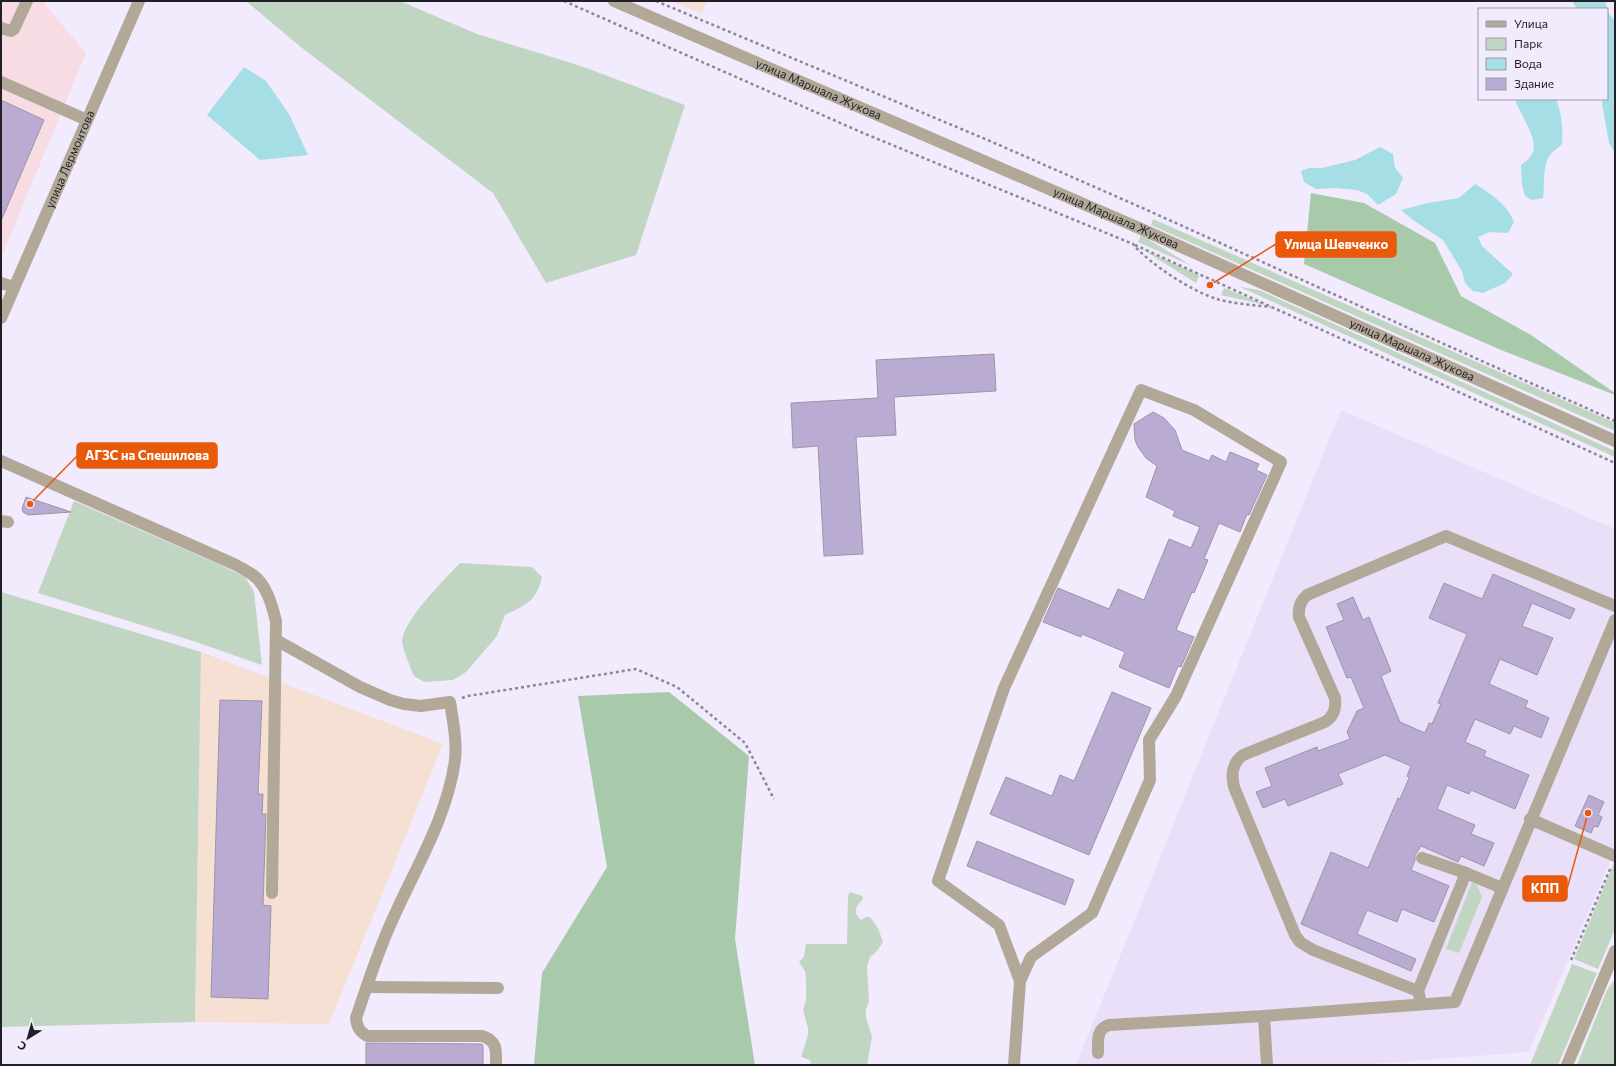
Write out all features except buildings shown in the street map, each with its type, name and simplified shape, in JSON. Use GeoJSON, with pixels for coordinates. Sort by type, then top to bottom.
{"type":"FeatureCollection","features":[{"type":"Feature","properties":{"kind":"street"},"geometry":{"type":"LineString","coordinates":[[1,28],[11,30],[14,29],[27,1]]}},
{"type":"Feature","properties":{"kind":"street","name":"улица Лермонтова"},"geometry":{"type":"LineString","coordinates":[[1,318],[139,1]]}},
{"type":"Feature","properties":{"kind":"street","name":"улица Маршала Жукова"},"geometry":{"type":"LineString","coordinates":[[614,1],[1139,228],[1615,441]]}},
{"type":"Feature","properties":{"kind":"street"},"geometry":{"type":"LineString","coordinates":[[1,82],[87,120]]}},
{"type":"Feature","properties":{"kind":"street"},"geometry":{"type":"LineString","coordinates":[[1,282],[14,287]]}},
{"type":"Feature","properties":{"kind":"street"},"geometry":{"type":"LineString","coordinates":[[1014,1065],[1020,981],[1031,957],[1092,913],[1150,780],[1149,740],[1176,696],[1280,462],[1194,410],[1141,390],[1004,688],[938,881],[1000,925],[1020,981]]}},
{"type":"Feature","properties":{"kind":"street"},"geometry":{"type":"LineString","coordinates":[[1,461],[234,564],[255,576],[265,591],[272,606],[276,621],[272,893]]}},
{"type":"Feature","properties":{"kind":"street"},"geometry":{"type":"LineString","coordinates":[[1418,991],[1313,950],[1300,942],[1295,935],[1234,787],[1232,773],[1237,760],[1243,755],[1325,722],[1330,719],[1334,712],[1335,698],[1299,617],[1298,611],[1302,599],[1307,595],[1446,536],[1615,606]]}},
{"type":"Feature","properties":{"kind":"street"},"geometry":{"type":"LineString","coordinates":[[1098,1053],[1098,1036],[1100,1030],[1109,1025],[1264,1016],[1455,1002],[1530,819],[1615,620]]}},
{"type":"Feature","properties":{"kind":"street"},"geometry":{"type":"LineString","coordinates":[[276,640],[360,687],[390,700],[404,704],[421,706],[450,702],[455,729],[455,759],[446,798],[440,818],[390,924],[356,1018],[356,1026],[360,1032],[367,1036],[482,1036],[489,1038],[494,1043],[496,1048],[496,1065]]}},
{"type":"Feature","properties":{"kind":"street"},"geometry":{"type":"LineString","coordinates":[[1530,819],[1613,860]]}},
{"type":"Feature","properties":{"kind":"street"},"geometry":{"type":"LineString","coordinates":[[1422,858],[1466,873],[1502,888]]}},
{"type":"Feature","properties":{"kind":"street"},"geometry":{"type":"LineString","coordinates":[[1421,1004],[1418,991],[1466,873]]}},
{"type":"Feature","properties":{"kind":"street"},"geometry":{"type":"LineString","coordinates":[[1567,1065],[1611,970],[1615,950]]}},
{"type":"Feature","properties":{"kind":"street"},"geometry":{"type":"LineString","coordinates":[[367,987],[498,988]]}},
{"type":"Feature","properties":{"kind":"street"},"geometry":{"type":"LineString","coordinates":[[1264,1016],[1267,1065]]}},
{"type":"Feature","properties":{"kind":"path"},"geometry":{"type":"LineString","coordinates":[[564,1],[863,133],[1133,244],[1615,463]]}},
{"type":"Feature","properties":{"kind":"path"},"geometry":{"type":"LineString","coordinates":[[656,1],[990,141],[1132,203],[1615,421]]}},
{"type":"Feature","properties":{"kind":"path"},"geometry":{"type":"LineString","coordinates":[[1133,244],[1134,240]]}},
{"type":"Feature","properties":{"kind":"path"},"geometry":{"type":"LineString","coordinates":[[1133,244],[1140,253],[1185,284],[1216,298],[1243,304],[1271,307]]}},
{"type":"Feature","properties":{"kind":"path"},"geometry":{"type":"LineString","coordinates":[[450,702],[468,696],[636,669],[677,687],[745,743],[774,799]]}},
{"type":"Feature","properties":{"kind":"path"},"geometry":{"type":"LineString","coordinates":[[1571,960],[1613,860]]}},
{"type":"Feature","properties":{"kind":"shaded area"},"geometry":{"type":"Polygon","coordinates":[[[1,1],[42,1],[86,53],[1,258],[1,1]]]}},
{"type":"Feature","properties":{"kind":"shaded area"},"geometry":{"type":"Polygon","coordinates":[[[671,1],[707,1],[702,14],[671,1]]]}},
{"type":"Feature","properties":{"kind":"shaded area"},"geometry":{"type":"Polygon","coordinates":[[[1311,193],[1364,203],[1435,243],[1461,296],[1531,335],[1615,393],[1615,395],[1501,350],[1304,264],[1311,193]]]}},
{"type":"Feature","properties":{"kind":"shaded area"},"geometry":{"type":"Polygon","coordinates":[[[1341,410],[1615,529],[1615,848],[1608,866],[1529,1052],[1357,1065],[1076,1065],[1341,410]]]}},
{"type":"Feature","properties":{"kind":"shaded area"},"geometry":{"type":"Polygon","coordinates":[[[201,652],[443,744],[329,1024],[195,1022],[201,652]]]}},
{"type":"Feature","properties":{"kind":"shaded area"},"geometry":{"type":"Polygon","coordinates":[[[669,692],[749,756],[735,939],[755,1065],[534,1065],[542,973],[607,867],[578,696],[669,692]]]}},
{"type":"Feature","properties":{"kind":"green space"},"geometry":{"type":"Polygon","coordinates":[[[246,1],[400,1],[477,34],[581,66],[685,105],[636,255],[546,283],[493,193],[302,48],[246,1]]]}},
{"type":"Feature","properties":{"kind":"green space"},"geometry":{"type":"Polygon","coordinates":[[[1153,219],[1615,423],[1615,431],[1151,225],[1153,219]]]}},
{"type":"Feature","properties":{"kind":"green space"},"geometry":{"type":"Polygon","coordinates":[[[1141,235],[1192,266],[1138,242],[1141,235]]]}},
{"type":"Feature","properties":{"kind":"green space"},"geometry":{"type":"Polygon","coordinates":[[[1142,249],[1199,275],[1196,283],[1142,249]]]}},
{"type":"Feature","properties":{"kind":"green space"},"geometry":{"type":"Polygon","coordinates":[[[1240,287],[1259,290],[1615,451],[1615,457],[1240,287]]]}},
{"type":"Feature","properties":{"kind":"green space"},"geometry":{"type":"Polygon","coordinates":[[[1224,288],[1266,305],[1221,295],[1224,288]]]}},
{"type":"Feature","properties":{"kind":"green space"},"geometry":{"type":"Polygon","coordinates":[[[74,501],[245,577],[254,592],[262,665],[193,641],[38,593],[74,501]]]}},
{"type":"Feature","properties":{"kind":"green space"},"geometry":{"type":"Polygon","coordinates":[[[460,563],[532,567],[542,577],[537,592],[530,601],[505,615],[497,636],[466,672],[453,680],[424,682],[414,676],[402,644],[404,632],[417,611],[460,563]]]}},
{"type":"Feature","properties":{"kind":"green space"},"geometry":{"type":"Polygon","coordinates":[[[1,592],[201,652],[195,1022],[1,1027],[1,592]]]}},
{"type":"Feature","properties":{"kind":"green space"},"geometry":{"type":"Polygon","coordinates":[[[1614,863],[1615,929],[1598,969],[1574,959],[1614,863]]]}},
{"type":"Feature","properties":{"kind":"green space"},"geometry":{"type":"Polygon","coordinates":[[[1472,882],[1477,885],[1482,897],[1459,953],[1446,949],[1472,882]]]}},
{"type":"Feature","properties":{"kind":"green space"},"geometry":{"type":"Polygon","coordinates":[[[850,892],[862,896],[863,899],[858,904],[856,909],[858,917],[861,920],[866,917],[870,917],[878,928],[883,942],[877,951],[870,957],[867,966],[869,1002],[866,1009],[866,1017],[872,1037],[867,1065],[811,1065],[810,1060],[801,1057],[808,1035],[808,1028],[803,1010],[806,1000],[805,971],[799,962],[804,957],[806,944],[847,944],[848,896],[850,892]]]}},
{"type":"Feature","properties":{"kind":"green space"},"geometry":{"type":"Polygon","coordinates":[[[1572,964],[1597,973],[1558,1065],[1530,1065],[1572,964]]]}},
{"type":"Feature","properties":{"kind":"green space"},"geometry":{"type":"Polygon","coordinates":[[[1613,982],[1615,982],[1615,1065],[1577,1065],[1607,990],[1613,982]]]}},
{"type":"Feature","properties":{"kind":"water"},"geometry":{"type":"Polygon","coordinates":[[[1572,1],[1605,1],[1607,8],[1576,8],[1572,1]]]}},
{"type":"Feature","properties":{"kind":"water"},"geometry":{"type":"Polygon","coordinates":[[[1608,11],[1615,21],[1615,153],[1609,143],[1602,104],[1603,100],[1608,100],[1608,11]]]}},
{"type":"Feature","properties":{"kind":"water"},"geometry":{"type":"Polygon","coordinates":[[[244,67],[266,81],[289,114],[308,155],[260,160],[207,115],[244,67]]]}},
{"type":"Feature","properties":{"kind":"water"},"geometry":{"type":"Polygon","coordinates":[[[1515,100],[1556,100],[1560,110],[1562,122],[1562,144],[1547,159],[1543,198],[1532,200],[1525,196],[1522,185],[1521,165],[1530,157],[1534,144],[1529,128],[1515,100]]]}},
{"type":"Feature","properties":{"kind":"water"},"geometry":{"type":"Polygon","coordinates":[[[1380,147],[1393,154],[1395,168],[1403,178],[1396,194],[1378,205],[1367,194],[1357,190],[1336,188],[1316,189],[1304,182],[1301,171],[1309,168],[1322,168],[1355,160],[1380,147]]]}},
{"type":"Feature","properties":{"kind":"water"},"geometry":{"type":"Polygon","coordinates":[[[1475,184],[1503,205],[1514,222],[1508,233],[1490,232],[1478,237],[1482,246],[1513,274],[1505,283],[1483,293],[1473,291],[1465,283],[1462,271],[1443,240],[1401,210],[1428,203],[1459,198],[1475,184]]]}},
{"type":"Feature","properties":{"kind":"place","name":"Улица Шевченко"},"geometry":{"type":"Point","coordinates":[1210,285]}},
{"type":"Feature","properties":{"kind":"place","name":"АГЗС на Спешилова"},"geometry":{"type":"Point","coordinates":[30,504]}},
{"type":"Feature","properties":{"kind":"place","name":"КПП"},"geometry":{"type":"Point","coordinates":[1588,813]}}]}
